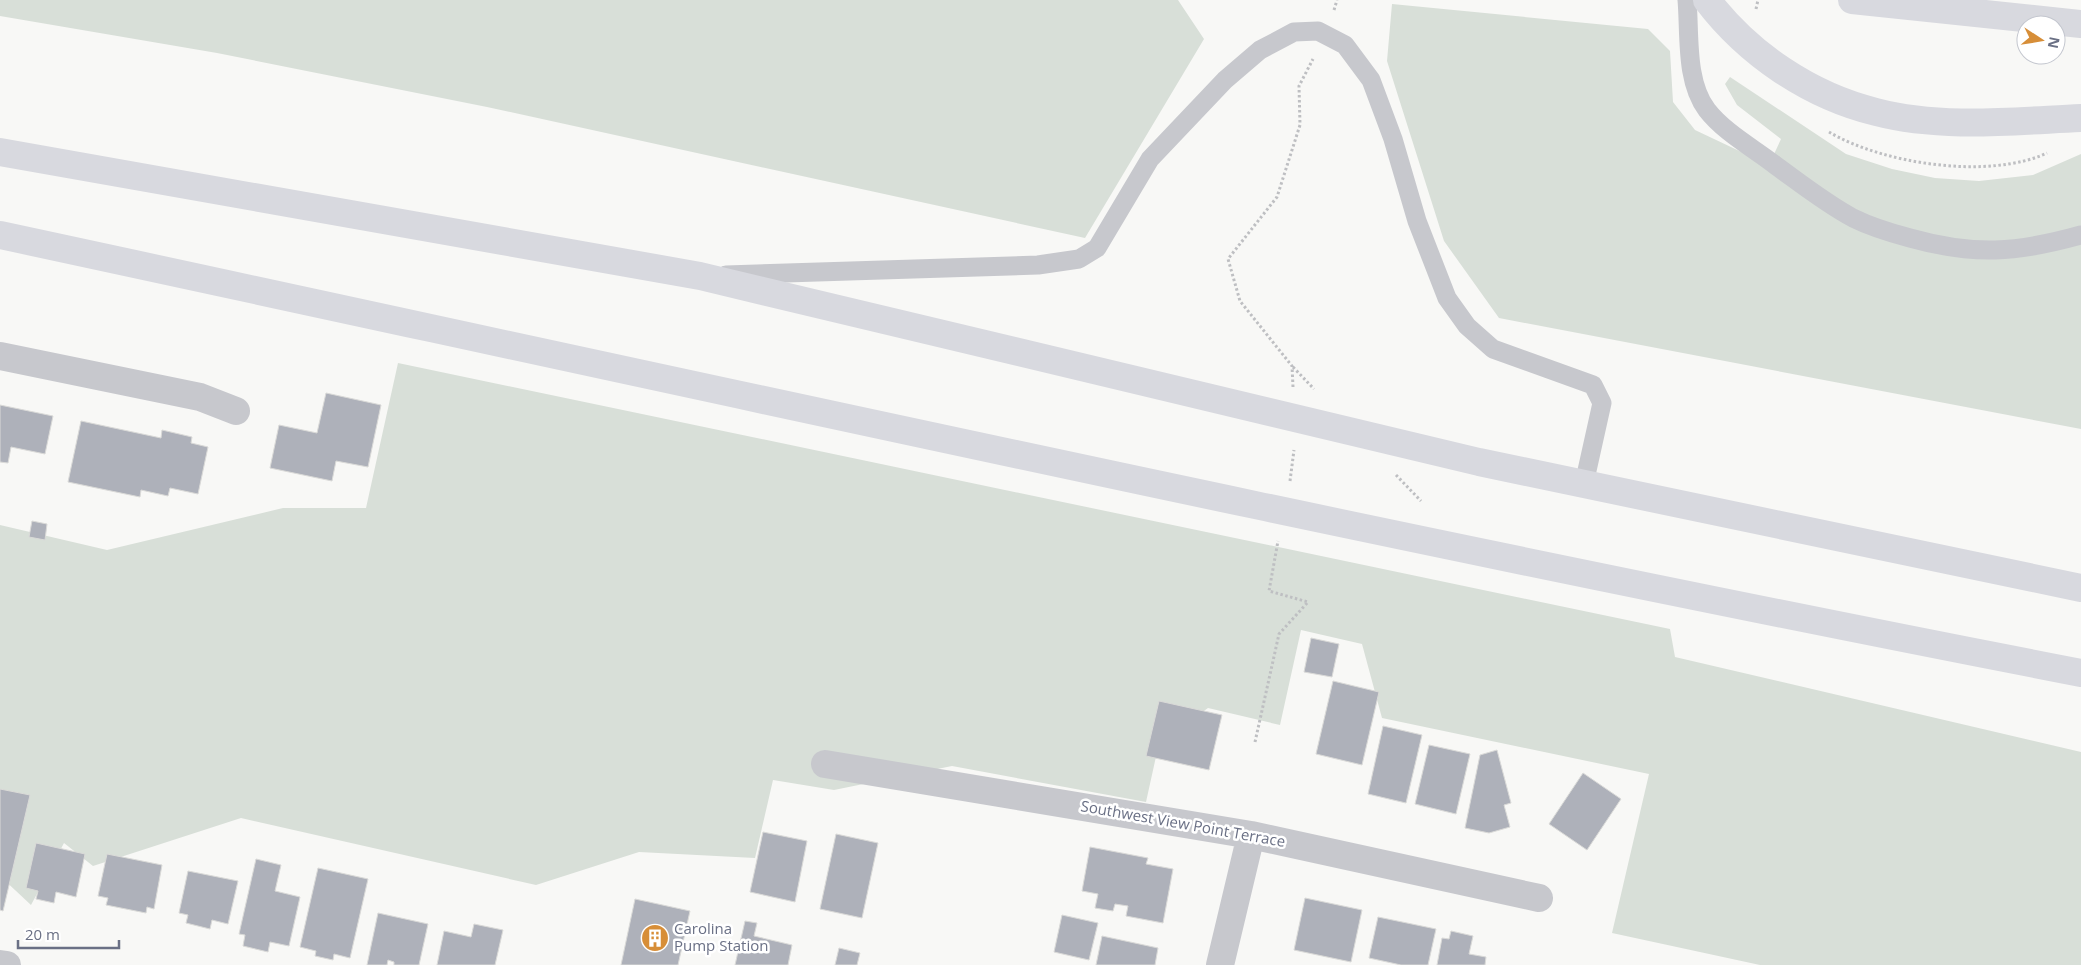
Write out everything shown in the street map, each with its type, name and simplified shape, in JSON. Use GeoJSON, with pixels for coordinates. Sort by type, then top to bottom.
{"type":"FeatureCollection","features":[{"type":"Feature","properties":{"kind":"main road"},"geometry":{"type":"LineString","coordinates":[[1707,0],[1720,17],[1765,57],[1792,76],[1820,92],[1877,113],[1937,121],[2081,118]]}},
{"type":"Feature","properties":{"kind":"main road"},"geometry":{"type":"LineString","coordinates":[[1852,0],[2081,24]]}},
{"type":"Feature","properties":{"kind":"main road"},"geometry":{"type":"LineString","coordinates":[[0,152],[700,276],[1479,462],[2081,588]]}},
{"type":"Feature","properties":{"kind":"main road"},"geometry":{"type":"LineString","coordinates":[[0,235],[473,339],[1236,502],[2072,671]]}},
{"type":"Feature","properties":{"kind":"street"},"geometry":{"type":"LineString","coordinates":[[0,356],[200,397],[236,411]]}},
{"type":"Feature","properties":{"kind":"street","name":"Southwest View Point Terrace"},"geometry":{"type":"LineString","coordinates":[[825,764],[1251,835],[1539,898]]}},
{"type":"Feature","properties":{"kind":"street"},"geometry":{"type":"LineString","coordinates":[[1220,965],[1251,835]]}},
{"type":"Feature","properties":{"kind":"street"},"geometry":{"type":"LineString","coordinates":[[0,964],[6,965]]}},
{"type":"Feature","properties":{"kind":"lane"},"geometry":{"type":"LineString","coordinates":[[1687,0],[1694,84],[1707,110],[1732,133],[1790,176],[1854,218],[1902,236],[1949,249],[2008,250],[2081,235]]}},
{"type":"Feature","properties":{"kind":"lane"},"geometry":{"type":"LineString","coordinates":[[700,276],[1038,266],[1079,259],[1097,248],[1150,159],[1225,80],[1260,50],[1294,32],[1318,31],[1345,45],[1372,80],[1393,139],[1420,229],[1447,298],[1466,326],[1493,349],[1593,385],[1602,403],[1584,484]]}},
{"type":"Feature","properties":{"kind":"path"},"geometry":{"type":"LineString","coordinates":[[1293,394],[1292,366],[1240,301],[1228,259],[1277,197],[1300,125],[1299,86],[1316,54]]}},
{"type":"Feature","properties":{"kind":"path"},"geometry":{"type":"LineString","coordinates":[[1289,487],[1294,459],[1294,440]]}},
{"type":"Feature","properties":{"kind":"path"},"geometry":{"type":"LineString","coordinates":[[1255,742],[1280,634],[1308,602],[1269,591],[1280,534]]}},
{"type":"Feature","properties":{"kind":"shaded area"},"geometry":{"type":"Polygon","coordinates":[[[0,0],[1178,0],[1204,39],[1085,238],[487,107],[217,53],[0,16],[0,0]]]}},
{"type":"Feature","properties":{"kind":"shaded area"},"geometry":{"type":"Polygon","coordinates":[[[1392,4],[1648,29],[1670,51],[1673,102],[1695,130],[1769,165],[1781,139],[1737,105],[1725,84],[1730,77],[1846,154],[1892,169],[1935,178],[1979,181],[2033,175],[2081,154],[2081,429],[1499,318],[1444,241],[1387,61],[1392,4]]]}},
{"type":"Feature","properties":{"kind":"shaded area"},"geometry":{"type":"Polygon","coordinates":[[[398,363],[1670,629],[1675,657],[2081,752],[2081,965],[1760,965],[1612,933],[1649,774],[1382,718],[1362,644],[1301,630],[1280,725],[1208,708],[1159,743],[1146,802],[952,766],[834,790],[773,780],[755,858],[639,852],[536,885],[241,818],[93,866],[64,843],[31,905],[0,876],[0,525],[107,550],[283,508],[366,508],[398,363]]]}},
{"type":"Feature","properties":{"kind":"building"},"geometry":{"type":"Polygon","coordinates":[[[326,393],[381,405],[368,467],[336,461],[332,481],[270,468],[279,425],[317,433],[326,393]]]}},
{"type":"Feature","properties":{"kind":"building"},"geometry":{"type":"Polygon","coordinates":[[[0,405],[53,416],[45,454],[11,447],[8,463],[0,462],[0,405]]]}},
{"type":"Feature","properties":{"kind":"building"},"geometry":{"type":"Polygon","coordinates":[[[81,421],[161,438],[162,430],[192,437],[191,443],[208,447],[198,494],[170,488],[168,496],[141,490],[140,497],[68,482],[81,421]]]}},
{"type":"Feature","properties":{"kind":"building"},"geometry":{"type":"Polygon","coordinates":[[[32,521],[47,524],[45,540],[29,537],[32,521]]]}},
{"type":"Feature","properties":{"kind":"building"},"geometry":{"type":"Polygon","coordinates":[[[1311,638],[1339,644],[1332,677],[1304,672],[1311,638]]]}},
{"type":"Feature","properties":{"kind":"building"},"geometry":{"type":"Polygon","coordinates":[[[1333,681],[1379,692],[1362,765],[1316,754],[1333,681]]]}},
{"type":"Feature","properties":{"kind":"building"},"geometry":{"type":"Polygon","coordinates":[[[1159,701],[1222,715],[1209,770],[1146,756],[1159,701]]]}},
{"type":"Feature","properties":{"kind":"building"},"geometry":{"type":"Polygon","coordinates":[[[1383,726],[1422,735],[1406,803],[1368,794],[1383,726]]]}},
{"type":"Feature","properties":{"kind":"building"},"geometry":{"type":"Polygon","coordinates":[[[1429,745],[1470,754],[1456,814],[1415,804],[1429,745]]]}},
{"type":"Feature","properties":{"kind":"building"},"geometry":{"type":"Polygon","coordinates":[[[1497,750],[1511,803],[1504,805],[1510,827],[1489,833],[1465,828],[1480,755],[1497,750]]]}},
{"type":"Feature","properties":{"kind":"building"},"geometry":{"type":"Polygon","coordinates":[[[1583,773],[1621,799],[1587,850],[1549,824],[1583,773]]]}},
{"type":"Feature","properties":{"kind":"building"},"geometry":{"type":"Polygon","coordinates":[[[0,789],[30,795],[3,911],[0,910],[0,789]]]}},
{"type":"Feature","properties":{"kind":"building"},"geometry":{"type":"Polygon","coordinates":[[[763,832],[807,841],[795,902],[750,892],[763,832]]]}},
{"type":"Feature","properties":{"kind":"building"},"geometry":{"type":"Polygon","coordinates":[[[836,834],[878,843],[862,918],[820,909],[836,834]]]}},
{"type":"Feature","properties":{"kind":"building"},"geometry":{"type":"Polygon","coordinates":[[[36,843],[85,854],[76,897],[56,892],[54,903],[36,899],[38,891],[26,888],[36,843]]]}},
{"type":"Feature","properties":{"kind":"building"},"geometry":{"type":"Polygon","coordinates":[[[1090,847],[1148,858],[1146,864],[1173,869],[1163,923],[1126,916],[1128,906],[1115,904],[1113,911],[1095,908],[1098,894],[1082,891],[1090,847]]]}},
{"type":"Feature","properties":{"kind":"building"},"geometry":{"type":"Polygon","coordinates":[[[107,854],[162,865],[154,909],[147,907],[146,913],[106,905],[108,898],[98,896],[107,854]]]}},
{"type":"Feature","properties":{"kind":"building"},"geometry":{"type":"Polygon","coordinates":[[[256,859],[281,865],[275,891],[300,897],[289,946],[270,942],[268,952],[243,946],[245,935],[239,934],[256,859]]]}},
{"type":"Feature","properties":{"kind":"building"},"geometry":{"type":"Polygon","coordinates":[[[318,868],[368,879],[350,958],[334,954],[333,960],[315,956],[316,951],[300,947],[318,868]]]}},
{"type":"Feature","properties":{"kind":"building"},"geometry":{"type":"Polygon","coordinates":[[[188,871],[238,881],[228,924],[212,920],[210,929],[186,923],[188,915],[179,913],[188,871]]]}},
{"type":"Feature","properties":{"kind":"building"},"geometry":{"type":"Polygon","coordinates":[[[1305,898],[1362,910],[1351,962],[1294,950],[1305,898]]]}},
{"type":"Feature","properties":{"kind":"building","name":"Carolina Pump Station"},"geometry":{"type":"Polygon","coordinates":[[[635,899],[690,911],[678,965],[621,965],[635,899]]]}},
{"type":"Feature","properties":{"kind":"building"},"geometry":{"type":"Polygon","coordinates":[[[378,913],[428,924],[419,965],[394,965],[394,962],[388,960],[387,965],[367,965],[378,913]]]}},
{"type":"Feature","properties":{"kind":"building"},"geometry":{"type":"Polygon","coordinates":[[[1062,915],[1098,923],[1089,960],[1054,952],[1062,915]]]}},
{"type":"Feature","properties":{"kind":"building"},"geometry":{"type":"Polygon","coordinates":[[[1378,917],[1436,929],[1428,965],[1401,965],[1369,958],[1378,917]]]}},
{"type":"Feature","properties":{"kind":"building"},"geometry":{"type":"Polygon","coordinates":[[[745,921],[757,923],[754,936],[792,945],[788,965],[735,965],[745,921]]]}},
{"type":"Feature","properties":{"kind":"building"},"geometry":{"type":"Polygon","coordinates":[[[474,924],[503,930],[495,965],[437,965],[444,931],[471,937],[474,924]]]}},
{"type":"Feature","properties":{"kind":"building"},"geometry":{"type":"Polygon","coordinates":[[[1451,931],[1473,936],[1469,954],[1486,957],[1485,965],[1437,965],[1442,938],[1449,939],[1451,931]]]}},
{"type":"Feature","properties":{"kind":"building"},"geometry":{"type":"Polygon","coordinates":[[[1102,936],[1158,948],[1155,965],[1096,965],[1102,936]]]}},
{"type":"Feature","properties":{"kind":"building"},"geometry":{"type":"Polygon","coordinates":[[[839,948],[860,953],[857,965],[835,965],[839,948]]]}},
{"type":"Feature","properties":{"kind":"place","name":"Carolina Pump Station"},"geometry":{"type":"Point","coordinates":[655,938]}}]}
